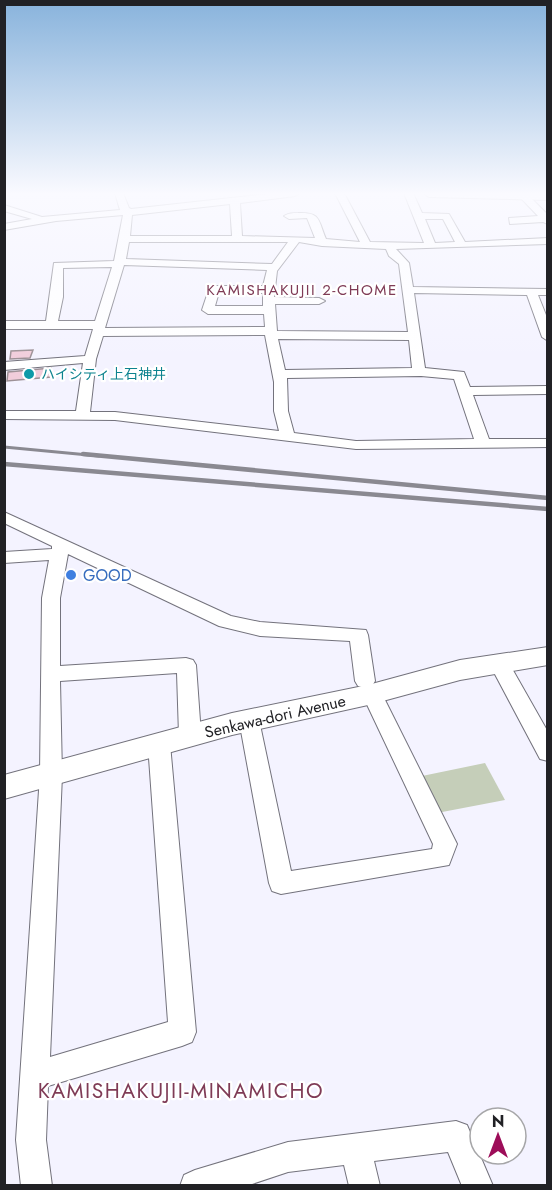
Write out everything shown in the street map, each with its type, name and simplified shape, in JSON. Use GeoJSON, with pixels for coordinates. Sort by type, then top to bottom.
{"type":"FeatureCollection","features":[{"type":"Feature","properties":{"kind":"main road","name":"Senkawa-dori Avenue"},"geometry":{"type":"LineString","coordinates":[[4,787],[368,687],[548,656]]}},
{"type":"Feature","properties":{"kind":"street"},"geometry":{"type":"LineString","coordinates":[[82,414],[90,359],[123,249]]}},
{"type":"Feature","properties":{"kind":"street"},"geometry":{"type":"LineString","coordinates":[[284,249],[276,267],[269,300],[271,333],[279,374],[281,411],[288,438]]}},
{"type":"Feature","properties":{"kind":"street"},"geometry":{"type":"LineString","coordinates":[[390,249],[393,255],[404,263],[419,370],[423,372]]}},
{"type":"Feature","properties":{"kind":"street"},"geometry":{"type":"LineString","coordinates":[[52,324],[57,297],[58,265],[119,263],[276,267]]}},
{"type":"Feature","properties":{"kind":"street"},"geometry":{"type":"LineString","coordinates":[[408,290],[548,292]]}},
{"type":"Feature","properties":{"kind":"street"},"geometry":{"type":"LineString","coordinates":[[531,291],[548,337]]}},
{"type":"Feature","properties":{"kind":"street"},"geometry":{"type":"LineString","coordinates":[[269,300],[319,301]]}},
{"type":"Feature","properties":{"kind":"street"},"geometry":{"type":"LineString","coordinates":[[4,325],[52,324],[99,328],[415,336]]}},
{"type":"Feature","properties":{"kind":"street"},"geometry":{"type":"LineString","coordinates":[[4,366],[90,359]]}},
{"type":"Feature","properties":{"kind":"street"},"geometry":{"type":"LineString","coordinates":[[279,374],[423,372],[459,375],[483,444]]}},
{"type":"Feature","properties":{"kind":"street"},"geometry":{"type":"LineString","coordinates":[[465,391],[548,390]]}},
{"type":"Feature","properties":{"kind":"street"},"geometry":{"type":"LineString","coordinates":[[4,416],[82,414],[180,422],[288,438],[366,445],[548,443]]}},
{"type":"Feature","properties":{"kind":"street"},"geometry":{"type":"LineString","coordinates":[[4,517],[60,549],[226,621],[260,628],[359,635],[368,687],[445,844],[441,858],[281,883],[249,720]]}},
{"type":"Feature","properties":{"kind":"street"},"geometry":{"type":"LineString","coordinates":[[4,558],[60,549]]}},
{"type":"Feature","properties":{"kind":"street"},"geometry":{"type":"LineString","coordinates":[[37,1185],[31,1140],[51,775],[51,598],[60,549]]}},
{"type":"Feature","properties":{"kind":"street"},"geometry":{"type":"LineString","coordinates":[[499,663],[548,753]]}},
{"type":"Feature","properties":{"kind":"street"},"geometry":{"type":"LineString","coordinates":[[52,674],[186,665],[190,735]]}},
{"type":"Feature","properties":{"kind":"street"},"geometry":{"type":"LineString","coordinates":[[36,1075],[182,1032],[159,744]]}},
{"type":"Feature","properties":{"kind":"street"},"geometry":{"type":"LineString","coordinates":[[195,1185],[288,1157],[456,1136],[478,1185]]}},
{"type":"Feature","properties":{"kind":"street"},"geometry":{"type":"LineString","coordinates":[[355,1148],[364,1185]]}},
{"type":"Feature","properties":{"kind":"green space"},"geometry":{"type":"Polygon","coordinates":[[[485,763],[505,800],[437,813],[422,776],[485,763]]]}},
{"type":"Feature","properties":{"kind":"building"},"geometry":{"type":"Polygon","coordinates":[[[33,350],[30,358],[10,359],[11,351],[33,350]]]}},
{"type":"Feature","properties":{"kind":"building","name":"ハイシティ上石神井"},"geometry":{"type":"Polygon","coordinates":[[[51,368],[51,377],[7,381],[8,372],[51,368]]]}},
{"type":"Feature","properties":{"kind":"railway"},"geometry":{"type":"LineString","coordinates":[[4,447],[99,456]]}},
{"type":"Feature","properties":{"kind":"railway"},"geometry":{"type":"LineString","coordinates":[[83,454],[548,498]]}},
{"type":"Feature","properties":{"kind":"railway"},"geometry":{"type":"LineString","coordinates":[[4,464],[548,509]]}},
{"type":"Feature","properties":{"kind":"place","name":"ハイシティ上石神井"},"geometry":{"type":"Point","coordinates":[29,374]}},
{"type":"Feature","properties":{"kind":"place","name":"GOOD"},"geometry":{"type":"Point","coordinates":[71,575]}},
{"type":"Feature","properties":{"kind":"district","name":"KAMISHAKUJII 2-CHOME"},"geometry":{"type":"Point","coordinates":[302,290]}},
{"type":"Feature","properties":{"kind":"district","name":"KAMISHAKUJII-MINAMICHO"},"geometry":{"type":"Point","coordinates":[181,1091]}}]}
